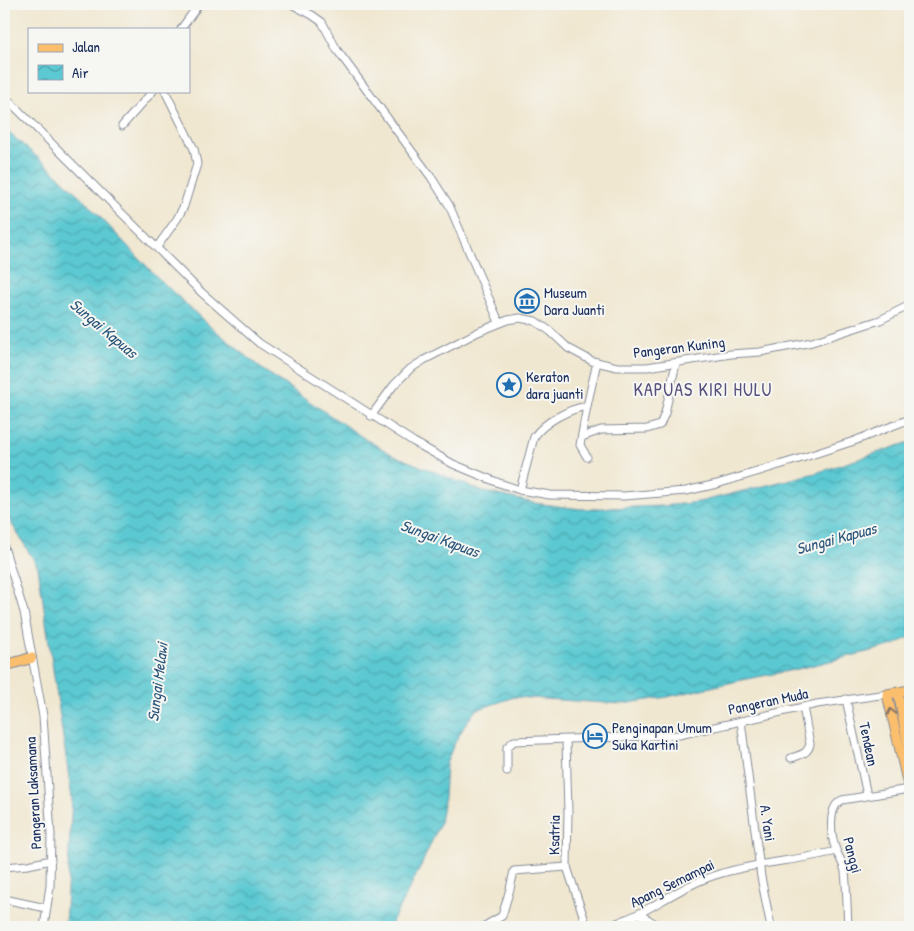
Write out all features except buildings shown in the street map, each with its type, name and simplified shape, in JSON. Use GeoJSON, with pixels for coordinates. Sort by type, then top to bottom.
{"type":"FeatureCollection","features":[{"type":"Feature","properties":{"kind":"highway"},"geometry":{"type":"LineString","coordinates":[[4,666],[32,658]]}},
{"type":"Feature","properties":{"kind":"main road"},"geometry":{"type":"LineString","coordinates":[[910,690],[887,694],[910,791]]}},
{"type":"Feature","properties":{"kind":"main road"},"geometry":{"type":"LineString","coordinates":[[898,692],[910,757]]}},
{"type":"Feature","properties":{"kind":"street"},"geometry":{"type":"LineString","coordinates":[[182,28],[199,4]]}},
{"type":"Feature","properties":{"kind":"street"},"geometry":{"type":"LineString","coordinates":[[291,4],[308,13],[326,27],[337,50],[414,152],[449,204],[499,322]]}},
{"type":"Feature","properties":{"kind":"street"},"geometry":{"type":"LineString","coordinates":[[122,126],[152,92]]}},
{"type":"Feature","properties":{"kind":"street"},"geometry":{"type":"LineString","coordinates":[[157,247],[184,206],[197,164],[194,149],[166,92]]}},
{"type":"Feature","properties":{"kind":"street"},"geometry":{"type":"LineString","coordinates":[[4,96],[201,292],[260,343],[371,416],[453,464],[485,478],[520,490],[540,494],[589,496],[657,494],[686,491],[717,484],[802,458],[854,441],[910,419]]}},
{"type":"Feature","properties":{"kind":"street","name":"Pangeran Kuning"},"geometry":{"type":"LineString","coordinates":[[371,416],[386,395],[410,369],[499,322],[520,318],[535,321],[550,331],[568,348],[585,358],[630,368],[731,354],[760,352],[812,342],[880,320],[910,305]]}},
{"type":"Feature","properties":{"kind":"street"},"geometry":{"type":"LineString","coordinates":[[586,457],[581,448],[582,437],[597,362]]}},
{"type":"Feature","properties":{"kind":"street"},"geometry":{"type":"LineString","coordinates":[[582,437],[601,430],[646,429],[660,425],[665,413],[676,363]]}},
{"type":"Feature","properties":{"kind":"street"},"geometry":{"type":"LineString","coordinates":[[520,490],[536,434],[556,419],[571,411],[587,406]]}},
{"type":"Feature","properties":{"kind":"street","name":"Pangeran Laksamana"},"geometry":{"type":"LineString","coordinates":[[4,547],[24,612],[42,716],[51,826],[50,886],[44,927]]}},
{"type":"Feature","properties":{"kind":"street","name":"Pangeran Muda"},"geometry":{"type":"LineString","coordinates":[[507,771],[507,751],[510,743],[519,740],[679,735],[803,707],[887,694]]}},
{"type":"Feature","properties":{"kind":"street","name":"Tendean"},"geometry":{"type":"LineString","coordinates":[[846,699],[867,795]]}},
{"type":"Feature","properties":{"kind":"street"},"geometry":{"type":"LineString","coordinates":[[792,758],[809,749],[810,744],[803,707]]}},
{"type":"Feature","properties":{"kind":"street","name":"A. Yani"},"geometry":{"type":"LineString","coordinates":[[740,721],[760,865],[771,927]]}},
{"type":"Feature","properties":{"kind":"street","name":"Ksatria"},"geometry":{"type":"LineString","coordinates":[[566,740],[567,867],[587,927]]}},
{"type":"Feature","properties":{"kind":"street"},"geometry":{"type":"LineString","coordinates":[[867,795],[910,791]]}},
{"type":"Feature","properties":{"kind":"street","name":"Panggi"},"geometry":{"type":"LineString","coordinates":[[848,927],[845,870],[836,850],[832,824],[833,809],[838,802],[867,795]]}},
{"type":"Feature","properties":{"kind":"street","name":"Apang Semampai"},"geometry":{"type":"LineString","coordinates":[[609,927],[639,914],[709,877],[760,865],[813,857],[836,850]]}},
{"type":"Feature","properties":{"kind":"street"},"geometry":{"type":"LineString","coordinates":[[4,867],[28,865],[50,860]]}},
{"type":"Feature","properties":{"kind":"street"},"geometry":{"type":"LineString","coordinates":[[483,927],[502,916],[514,871],[567,867]]}},
{"type":"Feature","properties":{"kind":"street"},"geometry":{"type":"LineString","coordinates":[[4,898],[46,908]]}},
{"type":"Feature","properties":{"kind":"street"},"geometry":{"type":"LineString","coordinates":[[639,914],[661,927]]}},
{"type":"Feature","properties":{"kind":"shaded area"},"geometry":{"type":"Polygon","coordinates":[[[910,692],[910,743],[899,693],[910,692]]]}},
{"type":"Feature","properties":{"kind":"water"},"geometry":{"type":"Polygon","coordinates":[[[4,129],[48,166],[85,201],[155,275],[204,321],[263,370],[362,437],[393,455],[481,491],[534,503],[580,509],[663,506],[699,502],[816,473],[910,442],[910,637],[894,645],[875,650],[667,697],[622,704],[514,697],[476,710],[453,746],[446,764],[440,823],[419,870],[389,927],[65,927],[72,798],[38,567],[4,511],[4,129]]]}},
{"type":"Feature","properties":{"kind":"place","name":"Museum Dara Juanti"},"geometry":{"type":"Point","coordinates":[527,301]}},
{"type":"Feature","properties":{"kind":"place","name":"Keraton dara juanti"},"geometry":{"type":"Point","coordinates":[509,385]}},
{"type":"Feature","properties":{"kind":"place","name":"Penginapan Umum Suka Kartini"},"geometry":{"type":"Point","coordinates":[595,736]}},
{"type":"Feature","properties":{"kind":"district","name":"KAPUAS KIRI HULU"},"geometry":{"type":"Point","coordinates":[703,389]}},
{"type":"Feature","properties":{"kind":"water label","name":"Sungai Kapuas"},"geometry":{"type":"Point","coordinates":[104,328]}},
{"type":"Feature","properties":{"kind":"water label","name":"Sungai Kapuas"},"geometry":{"type":"Point","coordinates":[440,538]}},
{"type":"Feature","properties":{"kind":"water label","name":"Sungai Kapuas"},"geometry":{"type":"Point","coordinates":[836,538]}},
{"type":"Feature","properties":{"kind":"water label","name":"Sungai Melawi"},"geometry":{"type":"Point","coordinates":[157,682]}}]}
